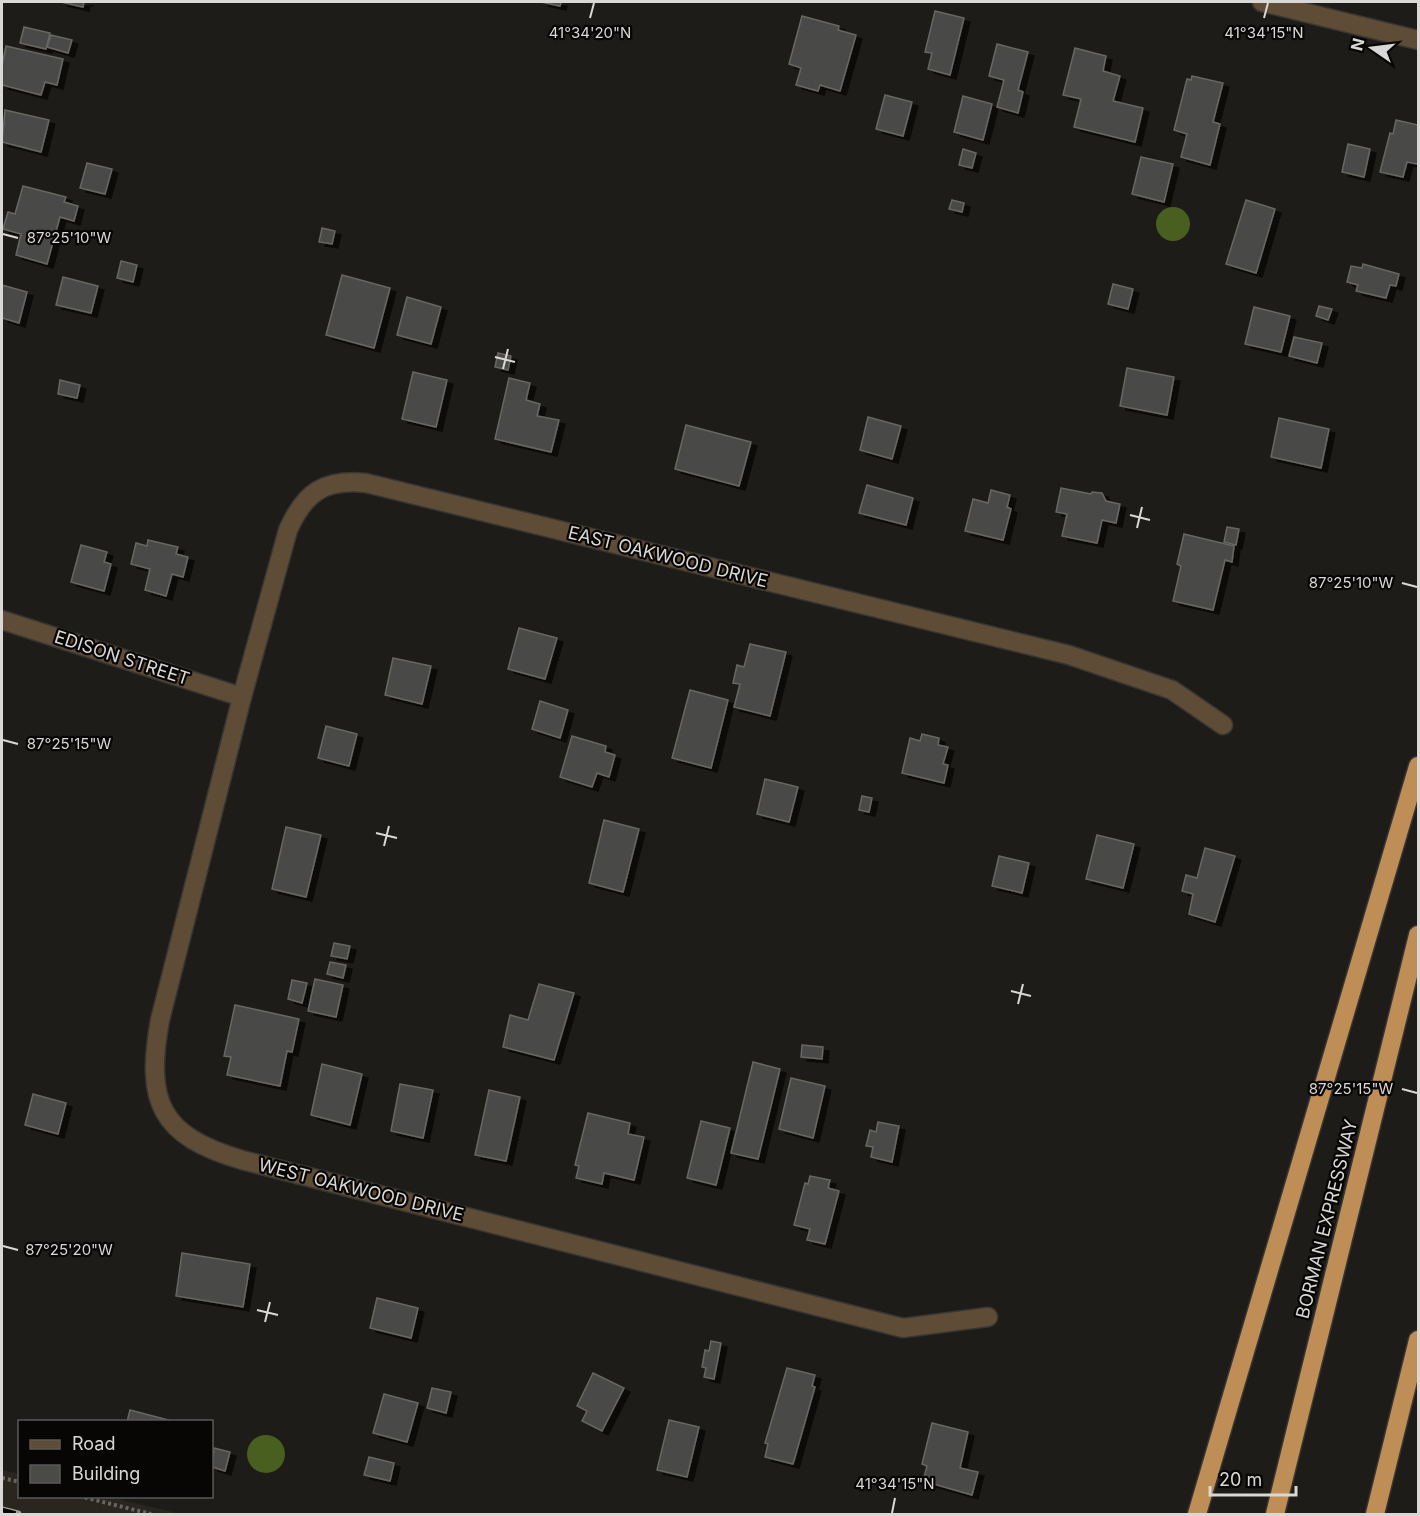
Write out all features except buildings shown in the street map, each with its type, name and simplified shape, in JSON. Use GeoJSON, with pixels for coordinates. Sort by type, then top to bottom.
{"type":"FeatureCollection","features":[{"type":"Feature","properties":{"kind":"highway"},"geometry":{"type":"LineString","coordinates":[[1197,1515],[1419,766]]}},
{"type":"Feature","properties":{"kind":"highway","name":"BORMAN EXPRESSWAY"},"geometry":{"type":"LineString","coordinates":[[1275,1515],[1419,934]]}},
{"type":"Feature","properties":{"kind":"highway"},"geometry":{"type":"LineString","coordinates":[[1375,1515],[1419,1340]]}},
{"type":"Feature","properties":{"kind":"street"},"geometry":{"type":"LineString","coordinates":[[1262,2],[1419,40]]}},
{"type":"Feature","properties":{"kind":"street","name":"EAST OAKWOOD DRIVE"},"geometry":{"type":"LineString","coordinates":[[242,697],[288,530],[295,514],[320,488],[332,483],[348,482],[366,483],[1069,655],[1172,690],[1223,725]]}},
{"type":"Feature","properties":{"kind":"street","name":"EDISON STREET"},"geometry":{"type":"LineString","coordinates":[[2,620],[242,697]]}},
{"type":"Feature","properties":{"kind":"street","name":"WEST OAKWOOD DRIVE"},"geometry":{"type":"LineString","coordinates":[[242,697],[156,1041],[156,1091],[159,1103],[175,1127],[204,1147],[242,1160],[903,1328],[988,1317]]}},
{"type":"Feature","properties":{"kind":"path"},"geometry":{"type":"LineString","coordinates":[[2,1478],[18,1482]]}},
{"type":"Feature","properties":{"kind":"path"},"geometry":{"type":"LineString","coordinates":[[83,1498],[151,1515]]}},
{"type":"Feature","properties":{"kind":"shaded area"},"geometry":{"type":"Polygon","coordinates":[[[1173,207],[1185,212],[1190,224],[1185,236],[1173,241],[1161,236],[1156,224],[1161,212],[1173,207]]]}},
{"type":"Feature","properties":{"kind":"shaded area"},"geometry":{"type":"Polygon","coordinates":[[[266,1435],[280,1440],[285,1454],[280,1468],[266,1473],[252,1468],[247,1454],[252,1440],[266,1435]]]}},
{"type":"Feature","properties":{"kind":"shaded area"},"geometry":{"type":"Polygon","coordinates":[[[2,1470],[18,1474],[18,1498],[113,1498],[181,1514],[2,1514],[2,1470]]]}},
{"type":"Feature","properties":{"kind":"railway"},"geometry":{"type":"LineString","coordinates":[[2,1510],[18,1514]]}}]}
